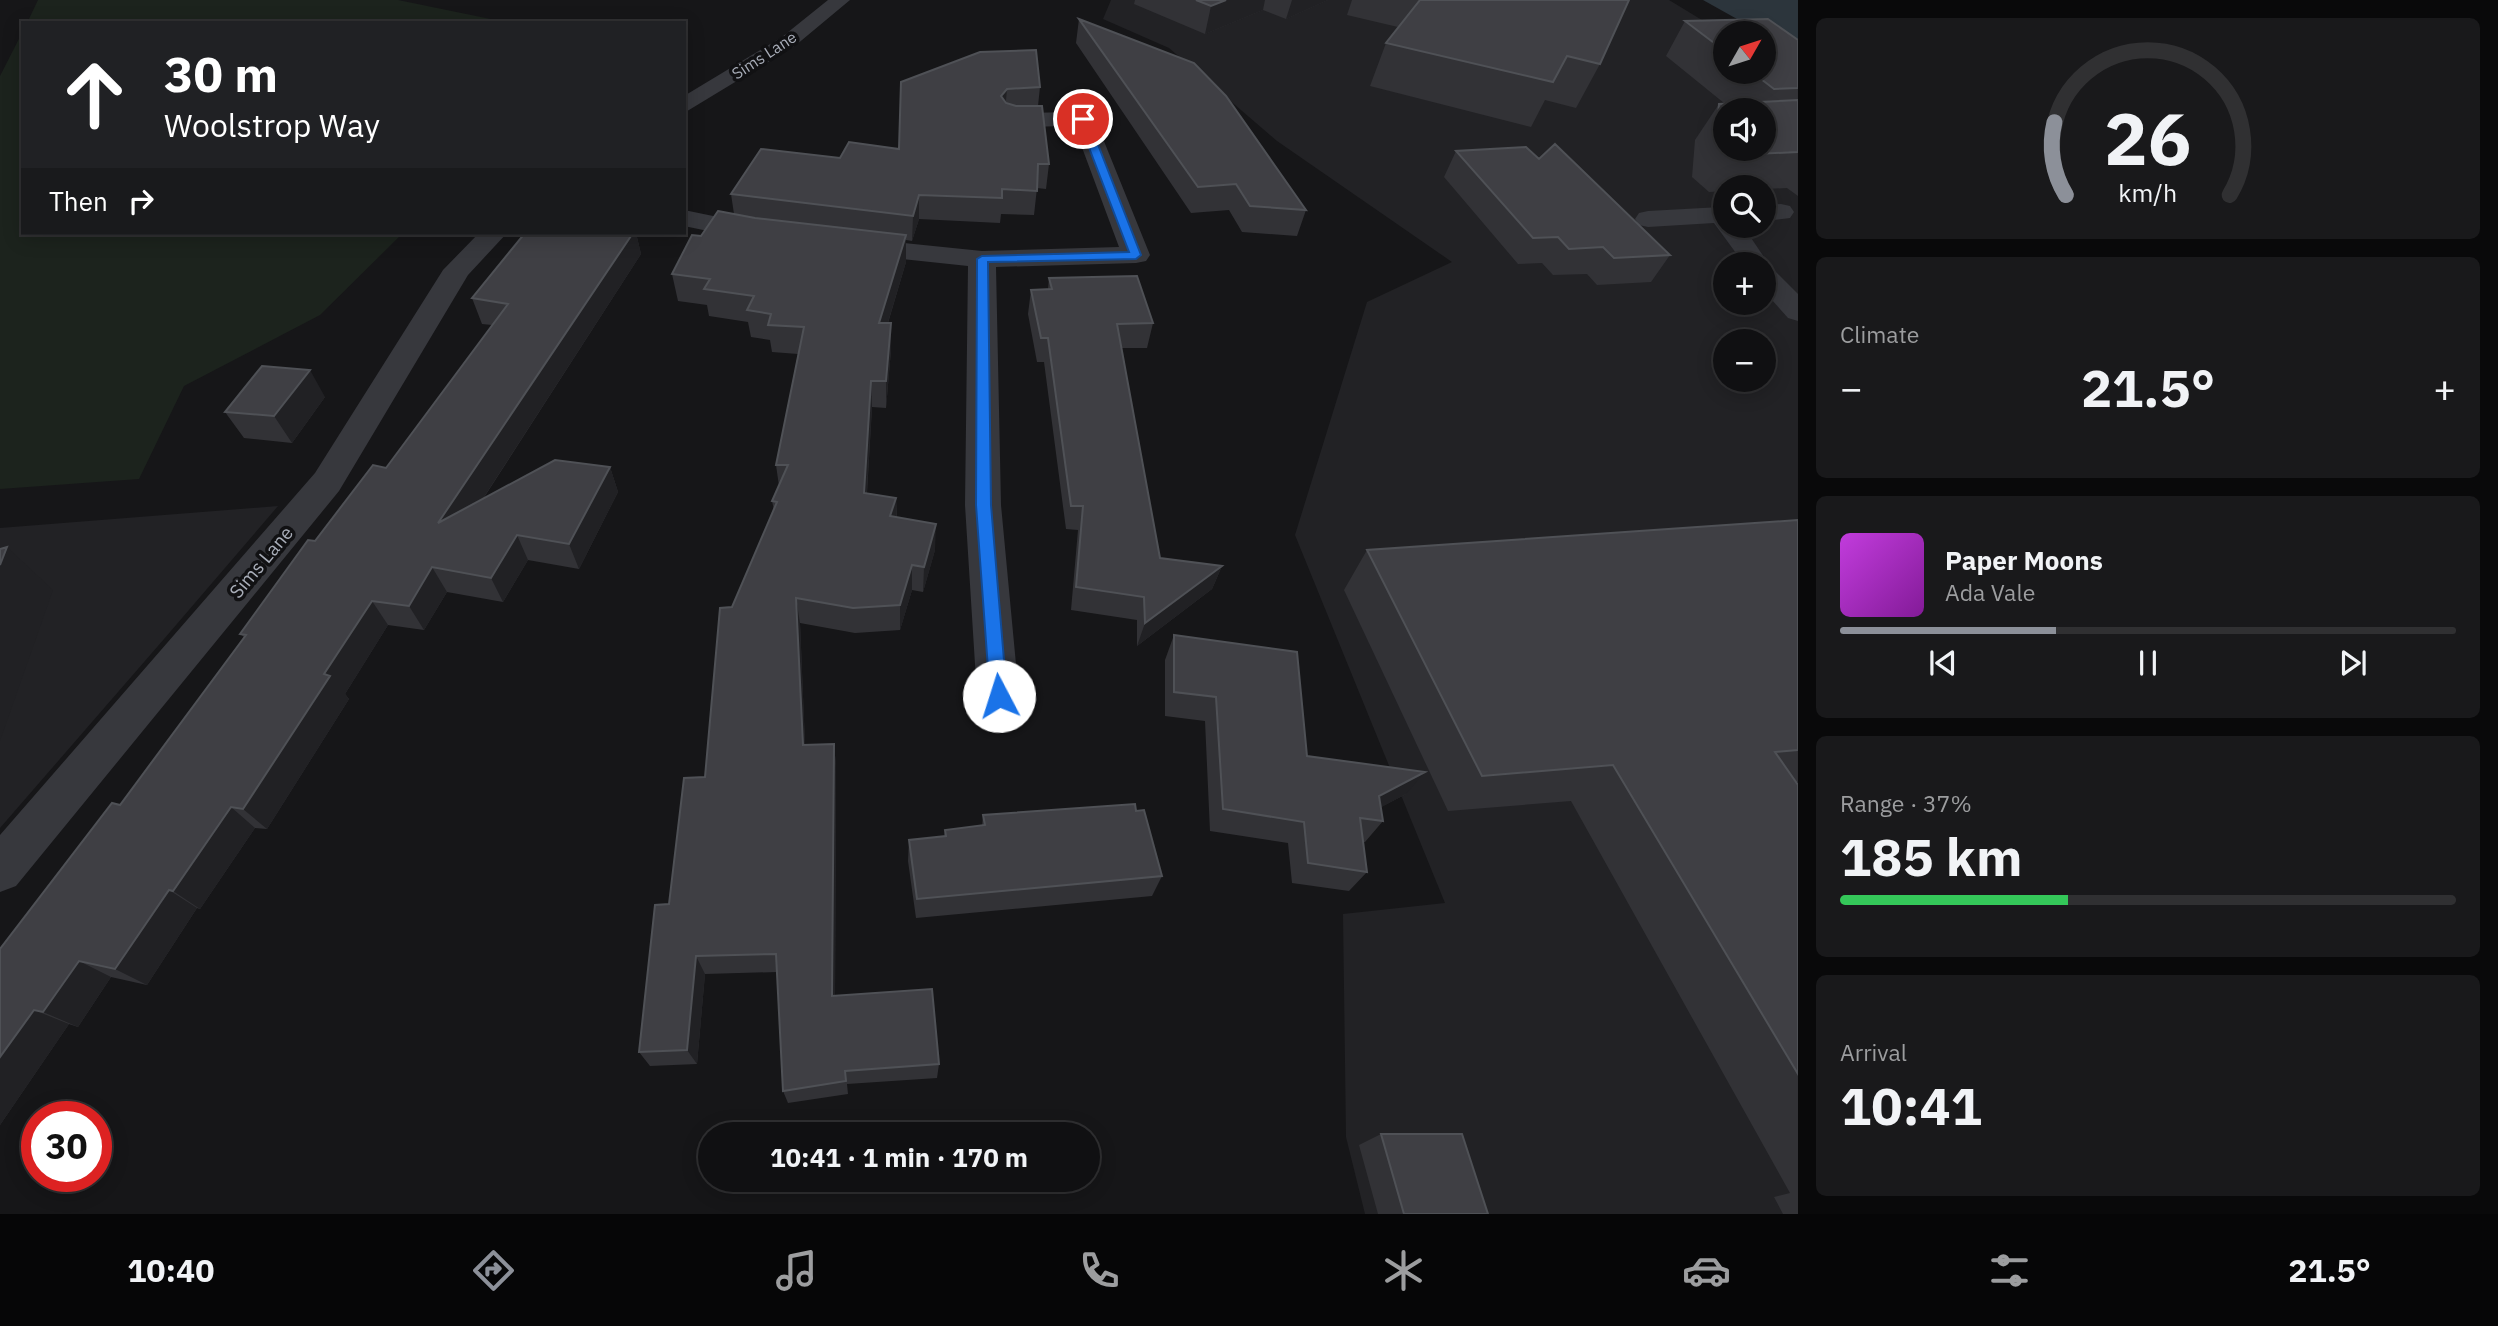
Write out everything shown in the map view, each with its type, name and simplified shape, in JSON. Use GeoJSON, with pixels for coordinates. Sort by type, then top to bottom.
{"type":"FeatureCollection","features":[{"type":"Feature","properties":{"kind":"street","name":"Sims Lane"},"geometry":{"type":"LineString","coordinates":[[686,105],[789,41],[840,0]]}},
{"type":"Feature","properties":{"kind":"street"},"geometry":{"type":"LineString","coordinates":[[835,244],[982,259],[1136,255],[1083,119],[1014,120]]}},
{"type":"Feature","properties":{"kind":"street"},"geometry":{"type":"LineString","coordinates":[[686,218],[785,237]]}},
{"type":"Feature","properties":{"kind":"street"},"geometry":{"type":"LineString","coordinates":[[1648,219],[1713,219]]}},
{"type":"Feature","properties":{"kind":"street","name":"Sims Lane"},"geometry":{"type":"LineString","coordinates":[[0,870],[327,482],[457,270],[492,235]]}},
{"type":"Feature","properties":{"kind":"street"},"geometry":{"type":"LineString","coordinates":[[982,259],[983,505],[999,696]]}},
{"type":"Feature","properties":{"kind":"street"},"geometry":{"type":"LineString","coordinates":[[1776,286],[1797,310]]}},
{"type":"Feature","properties":{"kind":"shaded area"},"geometry":{"type":"Polygon","coordinates":[[[38,0],[398,0],[500,21],[28,21],[38,0]]]}},
{"type":"Feature","properties":{"kind":"shaded area"},"geometry":{"type":"Polygon","coordinates":[[[1111,0],[1669,0],[1713,27],[1713,84],[1776,84],[1776,76],[1798,83],[1798,1214],[1365,1214],[1346,1137],[1343,914],[1445,903],[1295,535],[1367,302],[1452,262],[1277,141],[1169,48],[1103,19],[1111,0]]]}},
{"type":"Feature","properties":{"kind":"shaded area"},"geometry":{"type":"Polygon","coordinates":[[[1703,0],[1798,0],[1798,53],[1776,41],[1776,21],[1741,21],[1703,0]]]}},
{"type":"Feature","properties":{"kind":"shaded area"},"geometry":{"type":"Polygon","coordinates":[[[21,35],[21,235],[401,235],[320,315],[184,386],[139,479],[0,489],[0,76],[21,35]]]}},
{"type":"Feature","properties":{"kind":"shaded area"},"geometry":{"type":"Polygon","coordinates":[[[278,506],[164,639],[0,828],[0,528],[278,506]]]}},
{"type":"Feature","properties":{"kind":"building"},"geometry":{"type":"Polygon","coordinates":[[[1196,0],[1226,0],[1211,6],[1196,0]]]}},
{"type":"Feature","properties":{"kind":"building"},"geometry":{"type":"Polygon","coordinates":[[[1420,0],[1629,0],[1600,64],[1567,56],[1553,82],[1386,43],[1420,0]]]}},
{"type":"Feature","properties":{"kind":"building"},"geometry":{"type":"Polygon","coordinates":[[[1079,19],[1194,63],[1226,96],[1306,210],[1250,206],[1236,184],[1198,187],[1079,19]]]}},
{"type":"Feature","properties":{"kind":"building"},"geometry":{"type":"Polygon","coordinates":[[[1768,19],[1771,21],[1713,21],[1713,42],[1685,21],[1768,19]]]}},
{"type":"Feature","properties":{"kind":"building"},"geometry":{"type":"Polygon","coordinates":[[[1776,25],[1798,40],[1798,88],[1774,89],[1768,84],[1776,84],[1776,25]]]}},
{"type":"Feature","properties":{"kind":"building"},"geometry":{"type":"Polygon","coordinates":[[[1036,50],[1040,87],[1007,89],[1001,96],[1006,103],[1016,106],[1042,106],[1049,164],[1038,164],[1037,191],[1002,189],[1002,198],[919,195],[913,216],[731,194],[761,149],[840,158],[849,142],[899,149],[901,82],[980,52],[1036,50]]]}},
{"type":"Feature","properties":{"kind":"building"},"geometry":{"type":"Polygon","coordinates":[[[1798,100],[1798,152],[1776,153],[1776,101],[1798,100]]]}},
{"type":"Feature","properties":{"kind":"building"},"geometry":{"type":"Polygon","coordinates":[[[1555,144],[1670,255],[1614,258],[1603,247],[1569,249],[1558,237],[1533,238],[1456,151],[1526,147],[1539,159],[1555,144]]]}},
{"type":"Feature","properties":{"kind":"building"},"geometry":{"type":"Polygon","coordinates":[[[718,211],[755,218],[906,235],[879,323],[891,323],[886,381],[871,381],[864,493],[896,498],[890,516],[936,524],[924,567],[912,565],[900,605],[853,608],[796,598],[803,745],[834,744],[832,996],[932,989],[939,1064],[845,1071],[846,1081],[783,1091],[776,954],[696,956],[687,1050],[639,1052],[655,905],[669,904],[684,778],[705,777],[720,608],[732,607],[777,502],[772,501],[788,465],[776,465],[804,327],[768,325],[771,314],[747,310],[754,296],[704,289],[710,279],[672,274],[692,235],[701,236],[718,211]]]}},
{"type":"Feature","properties":{"kind":"building"},"geometry":{"type":"Polygon","coordinates":[[[523,235],[632,235],[438,523],[555,460],[610,467],[569,544],[517,535],[491,578],[432,567],[409,606],[372,601],[324,674],[330,676],[243,809],[231,807],[115,969],[79,961],[43,1012],[34,1010],[0,1057],[0,949],[112,803],[120,805],[246,635],[240,634],[308,540],[315,541],[373,465],[386,468],[508,304],[472,298],[523,235]]]}},
{"type":"Feature","properties":{"kind":"building"},"geometry":{"type":"Polygon","coordinates":[[[1137,276],[1153,323],[1117,324],[1160,558],[1222,566],[1145,623],[1144,597],[1076,587],[1083,506],[1071,506],[1048,338],[1041,338],[1031,290],[1052,289],[1049,278],[1137,276]]]}},
{"type":"Feature","properties":{"kind":"building"},"geometry":{"type":"Polygon","coordinates":[[[262,366],[310,370],[274,416],[225,412],[262,366]]]}},
{"type":"Feature","properties":{"kind":"building"},"geometry":{"type":"Polygon","coordinates":[[[1798,520],[1798,750],[1775,752],[1798,785],[1798,1074],[1613,765],[1482,776],[1367,550],[1798,520]]]}},
{"type":"Feature","properties":{"kind":"building"},"geometry":{"type":"Polygon","coordinates":[[[7,547],[0,565],[0,549],[7,547]]]}},
{"type":"Feature","properties":{"kind":"building"},"geometry":{"type":"Polygon","coordinates":[[[1174,635],[1297,652],[1307,756],[1425,772],[1379,796],[1383,821],[1360,818],[1367,872],[1308,863],[1304,822],[1223,809],[1216,697],[1174,692],[1174,635]]]}},
{"type":"Feature","properties":{"kind":"building"},"geometry":{"type":"Polygon","coordinates":[[[1135,804],[1136,811],[1144,810],[1162,876],[917,899],[909,840],[946,836],[945,830],[985,825],[983,815],[1135,804]]]}},
{"type":"Feature","properties":{"kind":"building"},"geometry":{"type":"Polygon","coordinates":[[[1381,1134],[1462,1134],[1488,1214],[1404,1214],[1381,1134]]]}},
{"type":"Feature","properties":{"kind":"route"},"geometry":{"type":"LineString","coordinates":[[999,696],[983,505],[982,259],[1136,255],[1083,119]]}}]}
